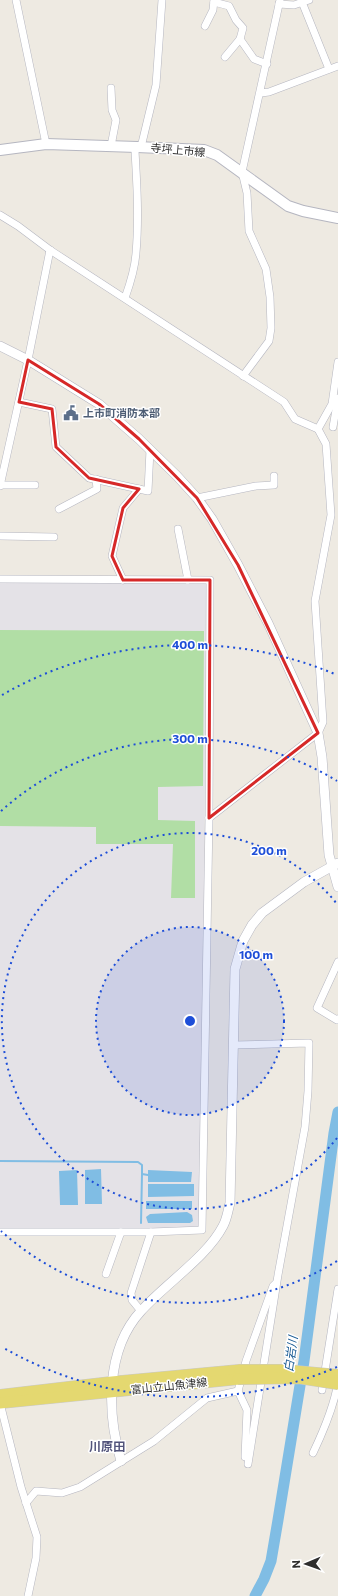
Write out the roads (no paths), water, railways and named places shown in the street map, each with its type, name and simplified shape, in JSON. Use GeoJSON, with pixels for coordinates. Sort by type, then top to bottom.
{"type":"FeatureCollection","features":[{"type":"Feature","properties":{"kind":"main road","name":"寺坪上市線"},"geometry":{"type":"LineString","coordinates":[[0,150],[46,144],[204,150],[217,155],[295,209],[338,218]]}},
{"type":"Feature","properties":{"kind":"main road","name":"富山立山魚津線"},"geometry":{"type":"LineString","coordinates":[[0,1395],[112,1387],[239,1374],[262,1374],[299,1378],[325,1378],[338,1375]]}},
{"type":"Feature","properties":{"kind":"main road","name":"富山立山魚津線"},"geometry":{"type":"LineString","coordinates":[[325,1378],[338,1383]]}},
{"type":"Feature","properties":{"kind":"main road","name":"富山立山魚津線"},"geometry":{"type":"LineString","coordinates":[[0,1403],[112,1387]]}},
{"type":"Feature","properties":{"kind":"street"},"geometry":{"type":"LineString","coordinates":[[16,0],[46,144]]}},
{"type":"Feature","properties":{"kind":"street"},"geometry":{"type":"LineString","coordinates":[[125,298],[133,274],[136,254],[138,207],[135,151],[142,143],[156,85],[162,0]]}},
{"type":"Feature","properties":{"kind":"street"},"geometry":{"type":"LineString","coordinates":[[204,26],[213,10],[214,1],[229,6],[236,20],[243,28],[240,39],[225,56]]}},
{"type":"Feature","properties":{"kind":"street"},"geometry":{"type":"LineString","coordinates":[[243,376],[269,341],[271,328],[270,297],[266,269],[249,231],[247,193],[242,172],[261,93],[280,2],[294,4],[305,1],[329,69]]}},
{"type":"Feature","properties":{"kind":"street"},"geometry":{"type":"LineString","coordinates":[[240,39],[254,58],[267,64]]}},
{"type":"Feature","properties":{"kind":"street"},"geometry":{"type":"LineString","coordinates":[[261,93],[269,92],[338,66]]}},
{"type":"Feature","properties":{"kind":"street"},"geometry":{"type":"LineString","coordinates":[[111,88],[112,110],[116,120],[111,146]]}},
{"type":"Feature","properties":{"kind":"street"},"geometry":{"type":"LineString","coordinates":[[0,215],[18,226],[50,250],[284,402],[295,419],[318,428],[326,444],[331,515],[315,601],[323,722],[318,733],[209,818]]}},
{"type":"Feature","properties":{"kind":"street"},"geometry":{"type":"LineString","coordinates":[[35,485],[0,486],[28,360],[50,250]]}},
{"type":"Feature","properties":{"kind":"street"},"geometry":{"type":"LineString","coordinates":[[0,346],[28,360],[99,404],[150,450],[197,498],[212,519],[238,564],[268,623],[318,733],[322,757],[329,855],[335,865],[338,887]]}},
{"type":"Feature","properties":{"kind":"street"},"geometry":{"type":"LineString","coordinates":[[318,428],[332,404],[338,362]]}},
{"type":"Feature","properties":{"kind":"street"},"geometry":{"type":"LineString","coordinates":[[334,427],[338,399]]}},
{"type":"Feature","properties":{"kind":"street"},"geometry":{"type":"LineString","coordinates":[[19,402],[52,409],[56,447],[89,478],[148,491],[150,450]]}},
{"type":"Feature","properties":{"kind":"street"},"geometry":{"type":"LineString","coordinates":[[197,498],[256,486],[274,485],[274,476]]}},
{"type":"Feature","properties":{"kind":"street"},"geometry":{"type":"LineString","coordinates":[[59,508],[97,489],[96,479]]}},
{"type":"Feature","properties":{"kind":"street"},"geometry":{"type":"LineString","coordinates":[[123,580],[112,556],[122,508],[139,489]]}},
{"type":"Feature","properties":{"kind":"street"},"geometry":{"type":"LineString","coordinates":[[178,529],[188,580]]}},
{"type":"Feature","properties":{"kind":"street"},"geometry":{"type":"LineString","coordinates":[[0,536],[54,536]]}},
{"type":"Feature","properties":{"kind":"street"},"geometry":{"type":"LineString","coordinates":[[0,579],[210,580],[209,818],[202,1230],[151,1232],[0,1232]]}},
{"type":"Feature","properties":{"kind":"street"},"geometry":{"type":"LineString","coordinates":[[121,1461],[116,1443],[112,1387],[121,1344],[128,1327],[141,1311],[211,1245],[224,1225],[230,1203],[232,1179],[235,969],[243,940],[252,925],[262,913],[304,882],[335,865]]}},
{"type":"Feature","properties":{"kind":"street"},"geometry":{"type":"LineString","coordinates":[[338,962],[317,1008],[337,1020],[338,1019]]}},
{"type":"Feature","properties":{"kind":"street"},"geometry":{"type":"LineString","coordinates":[[234,1045],[309,1043],[308,1091],[304,1127],[277,1282],[248,1464],[246,1459],[247,1410],[238,1391],[246,1361],[273,1286],[277,1282]]}},
{"type":"Feature","properties":{"kind":"street"},"geometry":{"type":"LineString","coordinates":[[106,1274],[121,1232]]}},
{"type":"Feature","properties":{"kind":"street"},"geometry":{"type":"LineString","coordinates":[[141,1311],[132,1300],[131,1293],[151,1232]]}},
{"type":"Feature","properties":{"kind":"street"},"geometry":{"type":"LineString","coordinates":[[325,1378],[338,1289]]}},
{"type":"Feature","properties":{"kind":"street"},"geometry":{"type":"LineString","coordinates":[[336,1301],[338,1311]]}},
{"type":"Feature","properties":{"kind":"street"},"geometry":{"type":"LineString","coordinates":[[313,1453],[329,1418],[338,1383]]}},
{"type":"Feature","properties":{"kind":"street"},"geometry":{"type":"LineString","coordinates":[[26,1503],[36,1491],[62,1493],[80,1487],[154,1441],[207,1398],[238,1391]]}},
{"type":"Feature","properties":{"kind":"street"},"geometry":{"type":"LineString","coordinates":[[0,1403],[26,1503],[37,1536],[36,1558],[28,1596]]}},
{"type":"Feature","properties":{"kind":"water"},"geometry":{"type":"Polygon","coordinates":[[[101,1169],[102,1204],[85,1204],[85,1170],[101,1169]]]}},
{"type":"Feature","properties":{"kind":"water"},"geometry":{"type":"Polygon","coordinates":[[[77,1170],[78,1205],[60,1205],[59,1171],[77,1170]]]}},
{"type":"Feature","properties":{"kind":"water"},"geometry":{"type":"Polygon","coordinates":[[[148,1170],[192,1172],[191,1182],[148,1182],[148,1170]]]}},
{"type":"Feature","properties":{"kind":"water"},"geometry":{"type":"Polygon","coordinates":[[[148,1184],[194,1184],[194,1196],[148,1197],[148,1184]]]}},
{"type":"Feature","properties":{"kind":"water"},"geometry":{"type":"Polygon","coordinates":[[[146,1201],[192,1201],[192,1209],[146,1209],[146,1201]]]}},
{"type":"Feature","properties":{"kind":"water"},"geometry":{"type":"Polygon","coordinates":[[[187,1212],[192,1215],[193,1221],[190,1223],[148,1223],[146,1217],[150,1214],[187,1212]]]}},
{"type":"Feature","properties":{"kind":"waterway","name":"白岩川"},"geometry":{"type":"LineString","coordinates":[[255,1596],[271,1561],[304,1361],[338,1112]]}},
{"type":"Feature","properties":{"kind":"waterway"},"geometry":{"type":"LineString","coordinates":[[0,1161],[138,1162],[142,1165],[142,1174]]}},
{"type":"Feature","properties":{"kind":"waterway"},"geometry":{"type":"LineString","coordinates":[[141,1223],[142,1174],[148,1175]]}},
{"type":"Feature","properties":{"kind":"place","name":"上市町消防本部"},"geometry":{"type":"Point","coordinates":[71,413]}},
{"type":"Feature","properties":{"kind":"district","name":"川原田"},"geometry":{"type":"Point","coordinates":[107,1447]}}]}
